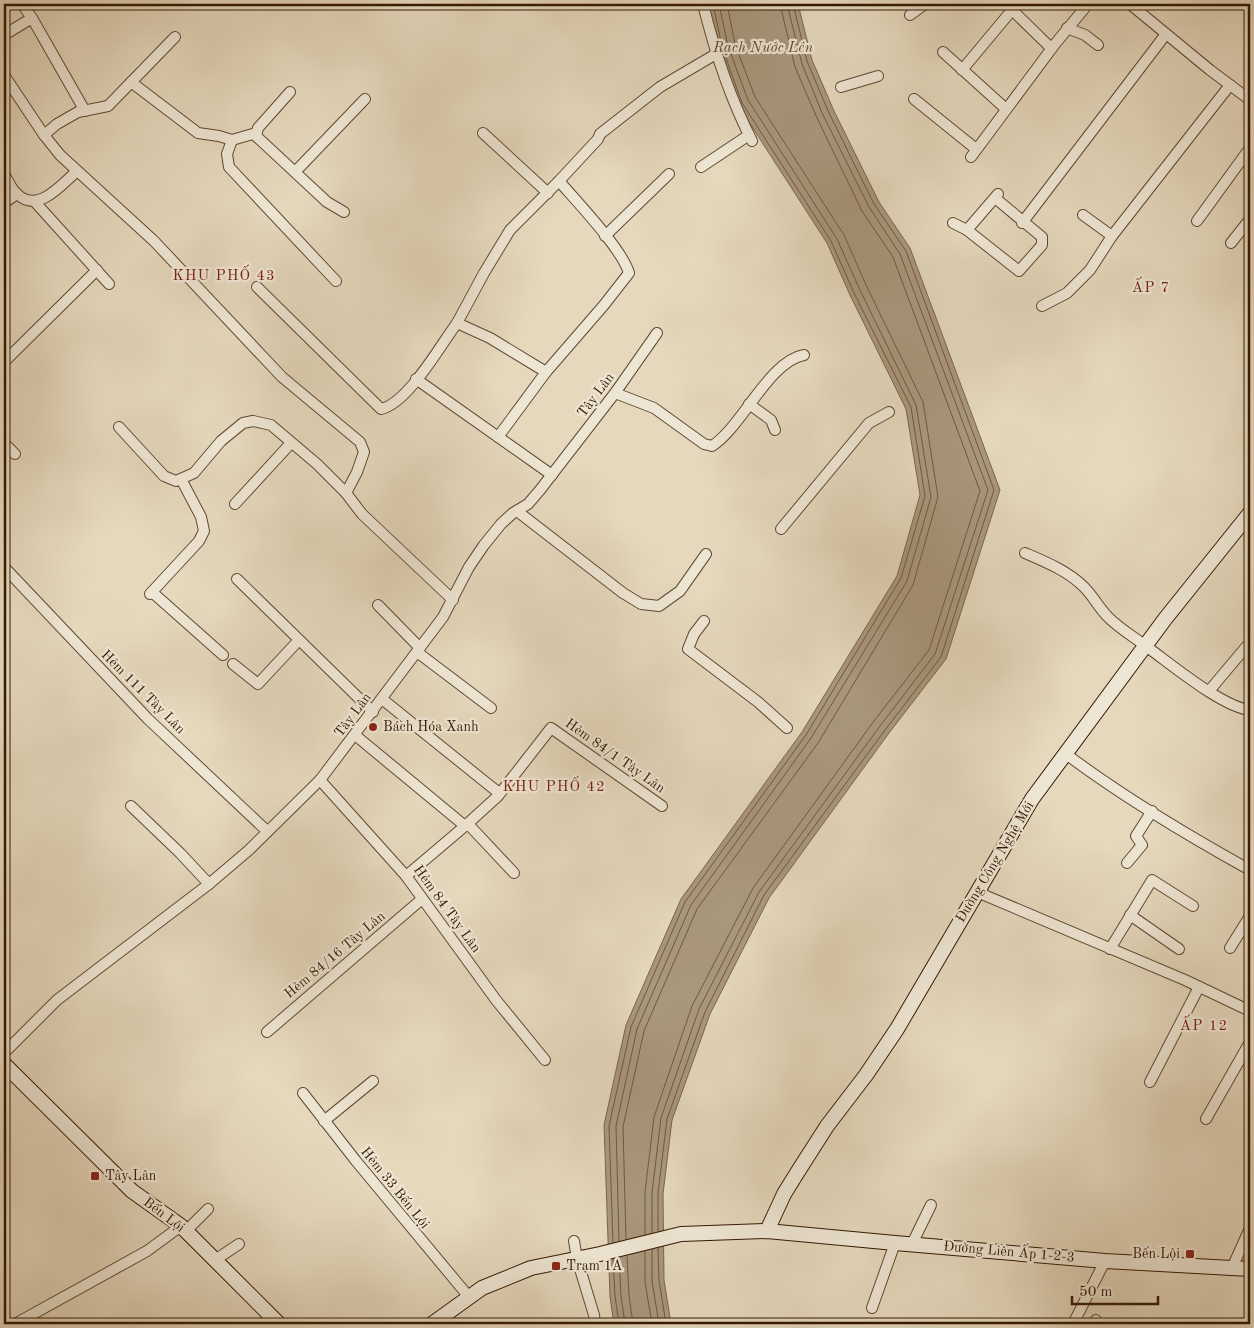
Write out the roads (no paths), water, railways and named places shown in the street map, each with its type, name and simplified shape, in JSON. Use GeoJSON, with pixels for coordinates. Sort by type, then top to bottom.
{"type":"FeatureCollection","features":[{"type":"Feature","properties":{"kind":"street"},"geometry":{"type":"LineString","coordinates":[[22,4],[32,18],[85,111]]}},
{"type":"Feature","properties":{"kind":"street"},"geometry":{"type":"LineString","coordinates":[[702,167],[751,138],[737,111],[716,54],[703,4]]}},
{"type":"Feature","properties":{"kind":"street"},"geometry":{"type":"LineString","coordinates":[[910,15],[925,4]]}},
{"type":"Feature","properties":{"kind":"street"},"geometry":{"type":"LineString","coordinates":[[914,99],[973,153],[1067,28],[1088,4]]}},
{"type":"Feature","properties":{"kind":"street"},"geometry":{"type":"LineString","coordinates":[[1130,4],[1250,100]]}},
{"type":"Feature","properties":{"kind":"street"},"geometry":{"type":"LineString","coordinates":[[962,70],[1009,7],[1052,48]]}},
{"type":"Feature","properties":{"kind":"street"},"geometry":{"type":"LineString","coordinates":[[4,35],[32,18]]}},
{"type":"Feature","properties":{"kind":"street"},"geometry":{"type":"LineString","coordinates":[[1067,28],[1085,35],[1098,45]]}},
{"type":"Feature","properties":{"kind":"street"},"geometry":{"type":"LineString","coordinates":[[1022,223],[1166,34]]}},
{"type":"Feature","properties":{"kind":"street"},"geometry":{"type":"LineString","coordinates":[[44,134],[78,112],[108,106],[175,37]]}},
{"type":"Feature","properties":{"kind":"street"},"geometry":{"type":"LineString","coordinates":[[943,52],[1006,109]]}},
{"type":"Feature","properties":{"kind":"street"},"geometry":{"type":"LineString","coordinates":[[257,287],[381,409],[390,407],[416,379],[457,323],[510,230],[559,181],[598,139],[600,134],[660,87],[716,54]]}},
{"type":"Feature","properties":{"kind":"street"},"geometry":{"type":"LineString","coordinates":[[4,75],[60,155],[154,241],[282,377],[360,442],[364,452],[357,472],[346,493]]}},
{"type":"Feature","properties":{"kind":"street"},"geometry":{"type":"LineString","coordinates":[[841,87],[878,76]]}},
{"type":"Feature","properties":{"kind":"street"},"geometry":{"type":"LineString","coordinates":[[131,82],[198,133],[232,140],[256,133]]}},
{"type":"Feature","properties":{"kind":"street"},"geometry":{"type":"LineString","coordinates":[[1042,306],[1067,294],[1090,270],[1112,236],[1230,85]]}},
{"type":"Feature","properties":{"kind":"street"},"geometry":{"type":"LineString","coordinates":[[290,92],[258,128],[256,136],[327,202],[344,212]]}},
{"type":"Feature","properties":{"kind":"street"},"geometry":{"type":"LineString","coordinates":[[295,172],[365,99]]}},
{"type":"Feature","properties":{"kind":"street"},"geometry":{"type":"LineString","coordinates":[[483,133],[548,192]]}},
{"type":"Feature","properties":{"kind":"street"},"geometry":{"type":"LineString","coordinates":[[232,140],[227,154],[229,167],[336,281]]}},
{"type":"Feature","properties":{"kind":"street"},"geometry":{"type":"LineString","coordinates":[[1197,221],[1250,148]]}},
{"type":"Feature","properties":{"kind":"street"},"geometry":{"type":"LineString","coordinates":[[4,174],[17,194],[28,201],[35,202],[50,195],[77,171]]}},
{"type":"Feature","properties":{"kind":"street"},"geometry":{"type":"LineString","coordinates":[[605,236],[669,174]]}},
{"type":"Feature","properties":{"kind":"street"},"geometry":{"type":"LineString","coordinates":[[498,437],[546,372],[629,274],[627,267],[605,236],[559,181]]}},
{"type":"Feature","properties":{"kind":"street"},"geometry":{"type":"LineString","coordinates":[[4,204],[17,194]]}},
{"type":"Feature","properties":{"kind":"street"},"geometry":{"type":"LineString","coordinates":[[954,223],[968,230],[1019,271],[1042,245],[1042,237],[1022,223],[996,195],[968,230]]}},
{"type":"Feature","properties":{"kind":"street"},"geometry":{"type":"LineString","coordinates":[[35,202],[109,284]]}},
{"type":"Feature","properties":{"kind":"street"},"geometry":{"type":"LineString","coordinates":[[1083,214],[1112,236]]}},
{"type":"Feature","properties":{"kind":"street"},"geometry":{"type":"LineString","coordinates":[[1231,243],[1250,219]]}},
{"type":"Feature","properties":{"kind":"street"},"geometry":{"type":"LineString","coordinates":[[4,362],[97,270]]}},
{"type":"Feature","properties":{"kind":"street"},"geometry":{"type":"LineString","coordinates":[[457,323],[490,338],[546,372]]}},
{"type":"Feature","properties":{"kind":"street","name":"Tây Lân"},"geometry":{"type":"LineString","coordinates":[[4,1053],[56,1000],[209,884],[249,850],[320,780],[443,617],[469,567],[484,545],[501,524],[528,504],[552,475],[657,333]]}},
{"type":"Feature","properties":{"kind":"street"},"geometry":{"type":"LineString","coordinates":[[615,392],[654,408],[704,444],[712,446],[720,441],[729,431],[749,404],[776,374],[794,357],[804,355]]}},
{"type":"Feature","properties":{"kind":"street"},"geometry":{"type":"LineString","coordinates":[[416,379],[552,475]]}},
{"type":"Feature","properties":{"kind":"street"},"geometry":{"type":"LineString","coordinates":[[749,404],[771,420],[775,430]]}},
{"type":"Feature","properties":{"kind":"street"},"geometry":{"type":"LineString","coordinates":[[781,529],[869,423],[889,412]]}},
{"type":"Feature","properties":{"kind":"street"},"geometry":{"type":"LineString","coordinates":[[119,427],[164,476],[176,481],[194,473],[221,442],[243,423],[253,421],[272,426],[317,464],[346,493],[362,514],[453,600]]}},
{"type":"Feature","properties":{"kind":"street"},"geometry":{"type":"LineString","coordinates":[[4,443],[15,454]]}},
{"type":"Feature","properties":{"kind":"street"},"geometry":{"type":"LineString","coordinates":[[235,504],[291,443]]}},
{"type":"Feature","properties":{"kind":"street"},"geometry":{"type":"LineString","coordinates":[[181,479],[202,517],[204,531],[199,541],[151,593],[223,655]]}},
{"type":"Feature","properties":{"kind":"street"},"geometry":{"type":"LineString","coordinates":[[517,511],[623,593],[642,604],[659,606],[680,591],[706,554]]}},
{"type":"Feature","properties":{"kind":"street","name":"Đường Công Nghệ Mới"},"geometry":{"type":"LineString","coordinates":[[767,1230],[784,1194],[827,1126],[866,1075],[897,1029],[1032,799],[1146,646],[1250,513]]}},
{"type":"Feature","properties":{"kind":"street"},"geometry":{"type":"LineString","coordinates":[[1025,553],[1059,568],[1084,587],[1107,616],[1127,634],[1209,691],[1240,709],[1250,710]]}},
{"type":"Feature","properties":{"kind":"street","name":"Hẻm 111 Tây Lân"},"geometry":{"type":"LineString","coordinates":[[4,568],[148,720],[268,831]]}},
{"type":"Feature","properties":{"kind":"street"},"geometry":{"type":"LineString","coordinates":[[237,579],[373,712]]}},
{"type":"Feature","properties":{"kind":"street"},"geometry":{"type":"LineString","coordinates":[[378,605],[418,650],[491,708]]}},
{"type":"Feature","properties":{"kind":"street"},"geometry":{"type":"LineString","coordinates":[[704,621],[694,634],[688,649],[758,702],[787,728]]}},
{"type":"Feature","properties":{"kind":"street"},"geometry":{"type":"LineString","coordinates":[[233,664],[258,684],[299,640]]}},
{"type":"Feature","properties":{"kind":"street"},"geometry":{"type":"LineString","coordinates":[[1209,691],[1246,647]]}},
{"type":"Feature","properties":{"kind":"street"},"geometry":{"type":"LineString","coordinates":[[382,699],[500,794]]}},
{"type":"Feature","properties":{"kind":"street","name":"Hẻm 84/1 Tây Lân"},"geometry":{"type":"LineString","coordinates":[[406,876],[467,825],[500,794],[551,728],[662,806]]}},
{"type":"Feature","properties":{"kind":"street"},"geometry":{"type":"LineString","coordinates":[[355,735],[467,825],[514,873]]}},
{"type":"Feature","properties":{"kind":"street"},"geometry":{"type":"LineString","coordinates":[[1066,754],[1100,780],[1250,870]]}},
{"type":"Feature","properties":{"kind":"street","name":"Hẻm 84 Tây Lân"},"geometry":{"type":"LineString","coordinates":[[320,780],[406,876],[496,1000],[545,1060]]}},
{"type":"Feature","properties":{"kind":"street"},"geometry":{"type":"LineString","coordinates":[[131,806],[209,884]]}},
{"type":"Feature","properties":{"kind":"street"},"geometry":{"type":"LineString","coordinates":[[1127,864],[1142,845],[1136,836],[1152,811]]}},
{"type":"Feature","properties":{"kind":"street"},"geometry":{"type":"LineString","coordinates":[[1110,949],[1152,880],[1192,906]]}},
{"type":"Feature","properties":{"kind":"street"},"geometry":{"type":"LineString","coordinates":[[977,892],[1250,1010]]}},
{"type":"Feature","properties":{"kind":"street","name":"Hẻm 84/16 Tây Lân"},"geometry":{"type":"LineString","coordinates":[[267,1032],[422,899]]}},
{"type":"Feature","properties":{"kind":"street"},"geometry":{"type":"LineString","coordinates":[[1130,915],[1179,949]]}},
{"type":"Feature","properties":{"kind":"street"},"geometry":{"type":"LineString","coordinates":[[1230,948],[1250,916]]}},
{"type":"Feature","properties":{"kind":"street"},"geometry":{"type":"LineString","coordinates":[[1150,1082],[1199,987]]}},
{"type":"Feature","properties":{"kind":"street"},"geometry":{"type":"LineString","coordinates":[[1206,1119],[1250,1042]]}},
{"type":"Feature","properties":{"kind":"street","name":"Bến Lội"},"geometry":{"type":"LineString","coordinates":[[4,1064],[132,1191],[183,1228],[279,1324]]}},
{"type":"Feature","properties":{"kind":"street"},"geometry":{"type":"LineString","coordinates":[[324,1121],[372,1081]]}},
{"type":"Feature","properties":{"kind":"street","name":"Hẻm 33 Bến Lội"},"geometry":{"type":"LineString","coordinates":[[303,1093],[400,1216],[469,1297]]}},
{"type":"Feature","properties":{"kind":"street"},"geometry":{"type":"LineString","coordinates":[[912,1244],[931,1205]]}},
{"type":"Feature","properties":{"kind":"street"},"geometry":{"type":"LineString","coordinates":[[15,1324],[147,1251],[208,1209]]}},
{"type":"Feature","properties":{"kind":"street"},"geometry":{"type":"LineString","coordinates":[[1232,1268],[1250,1228]]}},
{"type":"Feature","properties":{"kind":"street","name":"Đường Liên Ấp 1-2-3"},"geometry":{"type":"LineString","coordinates":[[432,1324],[482,1288],[531,1268],[600,1254],[681,1234],[767,1230],[1105,1261],[1250,1269]]}},
{"type":"Feature","properties":{"kind":"street"},"geometry":{"type":"LineString","coordinates":[[574,1241],[577,1259],[595,1324]]}},
{"type":"Feature","properties":{"kind":"street"},"geometry":{"type":"LineString","coordinates":[[872,1308],[895,1243]]}},
{"type":"Feature","properties":{"kind":"street"},"geometry":{"type":"LineString","coordinates":[[214,1260],[239,1244]]}},
{"type":"Feature","properties":{"kind":"street"},"geometry":{"type":"LineString","coordinates":[[1073,1324],[1105,1261]]}},
{"type":"Feature","properties":{"kind":"water","name":"Rạch Nước Lên"},"geometry":{"type":"Polygon","coordinates":[[[708,4],[798,4],[812,60],[834,111],[879,202],[910,248],[1000,490],[946,659],[889,733],[769,898],[710,1014],[672,1120],[663,1194],[664,1280],[671,1324],[614,1324],[610,1297],[604,1125],[626,1025],[681,899],[802,732],[897,576],[920,495],[906,409],[850,295],[827,243],[738,105],[717,49],[708,4]]]}},
{"type":"Feature","properties":{"kind":"place","name":"Bách Hóa Xanh"},"geometry":{"type":"Point","coordinates":[373,727]}},
{"type":"Feature","properties":{"kind":"place","name":"Tây Lân"},"geometry":{"type":"Point","coordinates":[95,1176]}},
{"type":"Feature","properties":{"kind":"place","name":"Bến Lội"},"geometry":{"type":"Point","coordinates":[1190,1254]}},
{"type":"Feature","properties":{"kind":"place","name":"Trạm 1A"},"geometry":{"type":"Point","coordinates":[556,1266]}},
{"type":"Feature","properties":{"kind":"district","name":"KHU PHỐ 43"},"geometry":{"type":"Point","coordinates":[224,276]}},
{"type":"Feature","properties":{"kind":"district","name":"ẤP 7"},"geometry":{"type":"Point","coordinates":[1151,288]}},
{"type":"Feature","properties":{"kind":"district","name":"KHU PHỐ 42"},"geometry":{"type":"Point","coordinates":[554,787]}},
{"type":"Feature","properties":{"kind":"district","name":"ẤP 12"},"geometry":{"type":"Point","coordinates":[1204,1026]}}]}
